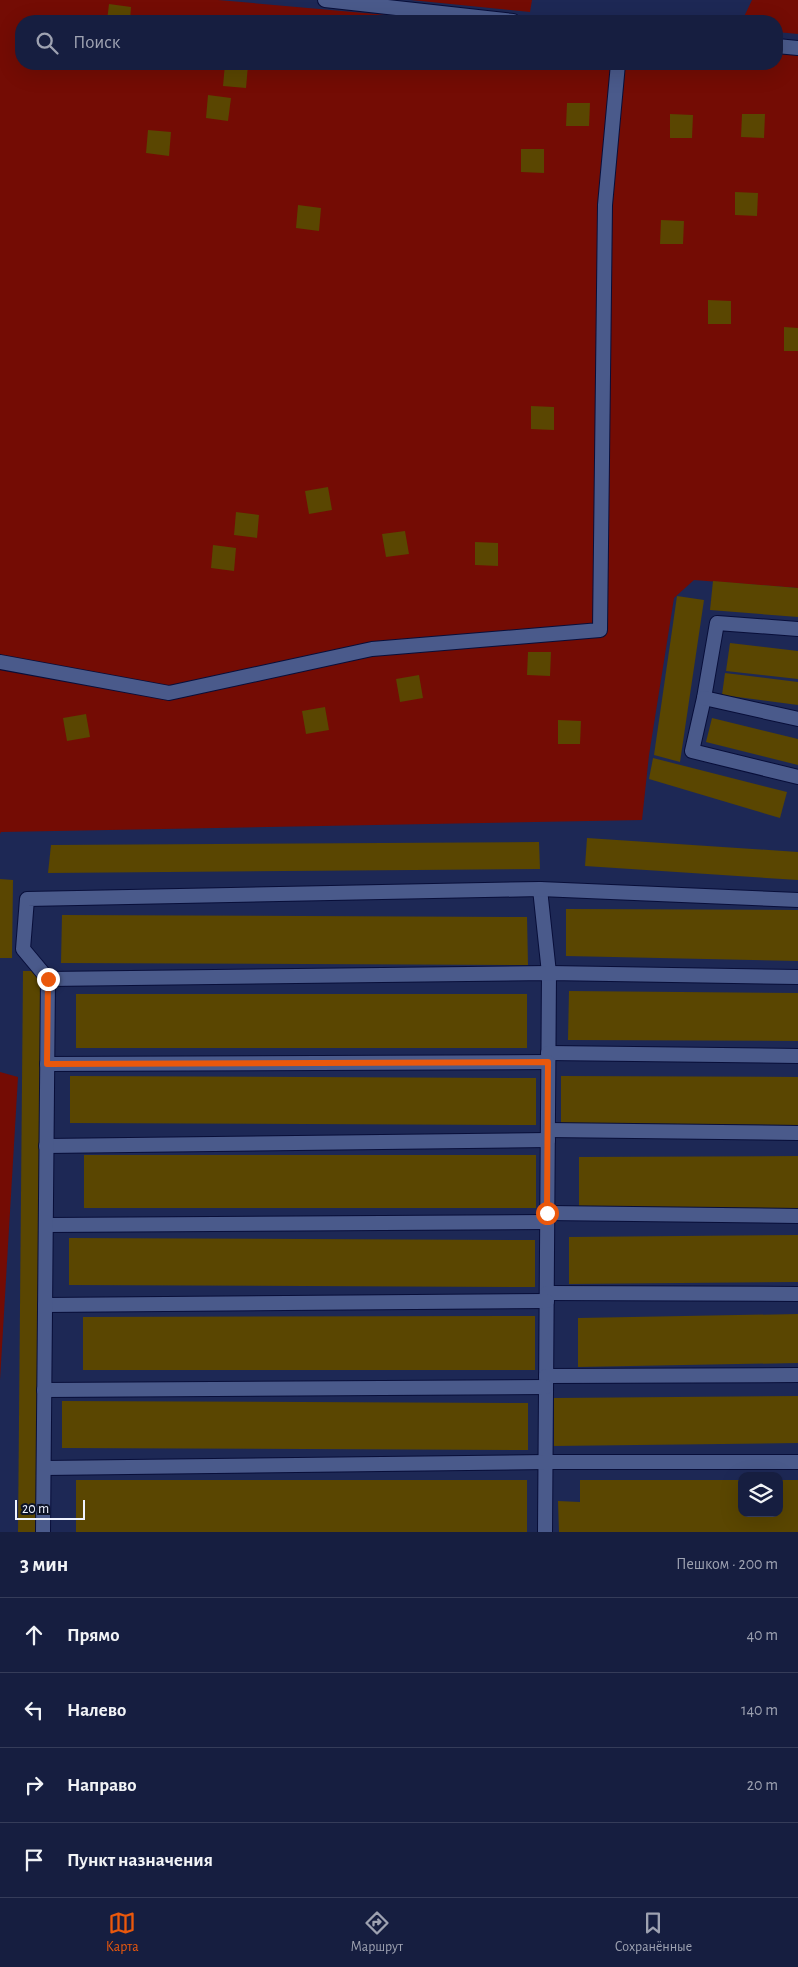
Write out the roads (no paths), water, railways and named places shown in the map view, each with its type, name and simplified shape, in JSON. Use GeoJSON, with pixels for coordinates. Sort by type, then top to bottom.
{"type":"FeatureCollection","features":[{"type":"Feature","properties":{"kind":"lane"},"geometry":{"type":"LineString","coordinates":[[325,0],[459,15]]}},
{"type":"Feature","properties":{"kind":"lane"},"geometry":{"type":"LineString","coordinates":[[783,47],[798,48]]}},
{"type":"Feature","properties":{"kind":"lane"},"geometry":{"type":"LineString","coordinates":[[0,662],[169,693],[372,649],[600,630],[605,205],[617,70]]}},
{"type":"Feature","properties":{"kind":"lane"},"geometry":{"type":"LineString","coordinates":[[798,629],[717,623],[704,698],[692,751],[798,778]]}},
{"type":"Feature","properties":{"kind":"lane"},"geometry":{"type":"LineString","coordinates":[[704,698],[798,719]]}},
{"type":"Feature","properties":{"kind":"lane"},"geometry":{"type":"LineString","coordinates":[[43,1532],[48,979],[23,949],[27,900],[540,889],[798,900]]}},
{"type":"Feature","properties":{"kind":"lane"},"geometry":{"type":"LineString","coordinates":[[540,889],[549,973],[545,1532]]}},
{"type":"Feature","properties":{"kind":"lane"},"geometry":{"type":"LineString","coordinates":[[48,979],[549,973],[798,977]]}},
{"type":"Feature","properties":{"kind":"lane"},"geometry":{"type":"LineString","coordinates":[[47,1064],[548,1057],[798,1056]]}},
{"type":"Feature","properties":{"kind":"lane"},"geometry":{"type":"LineString","coordinates":[[46,1146],[548,1135],[798,1133]]}},
{"type":"Feature","properties":{"kind":"lane"},"geometry":{"type":"LineString","coordinates":[[46,1225],[798,1216]]}},
{"type":"Feature","properties":{"kind":"lane"},"geometry":{"type":"LineString","coordinates":[[45,1305],[798,1294]]}},
{"type":"Feature","properties":{"kind":"lane"},"geometry":{"type":"LineString","coordinates":[[44,1390],[798,1376]]}},
{"type":"Feature","properties":{"kind":"lane"},"geometry":{"type":"LineString","coordinates":[[44,1468],[546,1462],[798,1462]]}}]}
